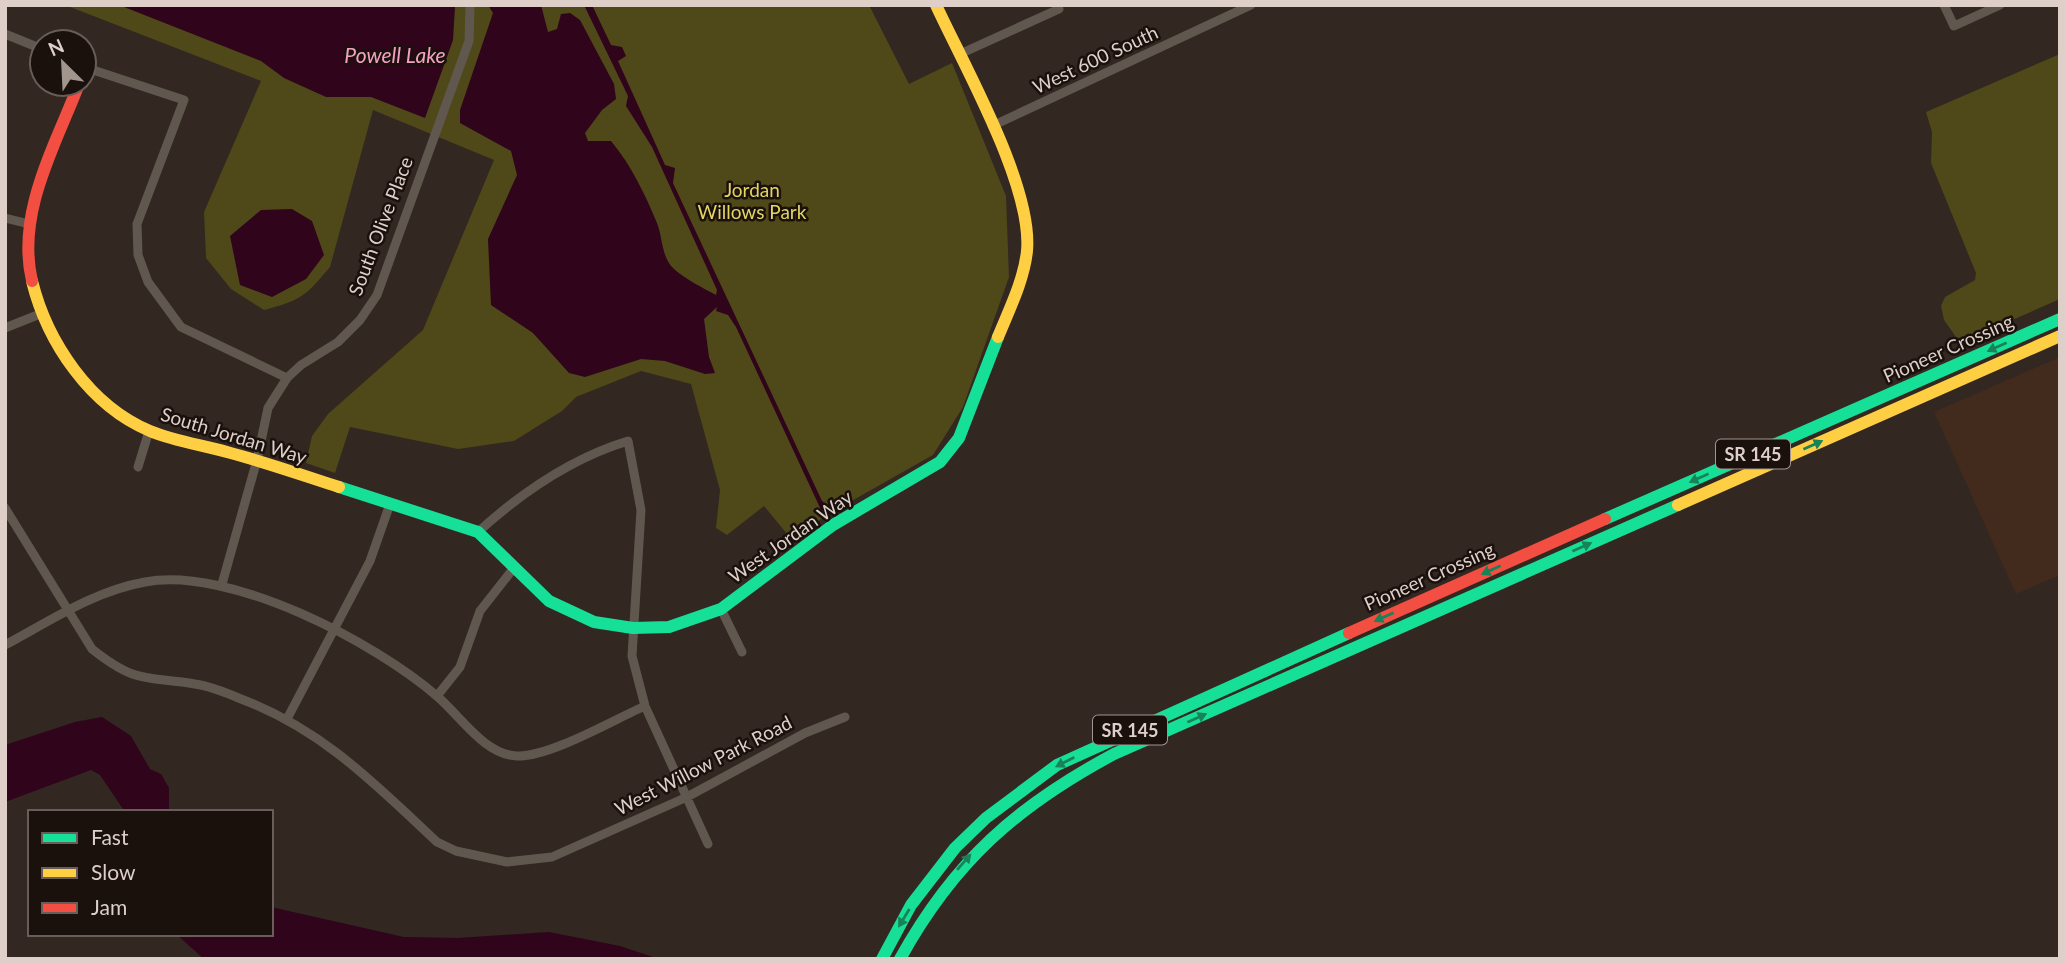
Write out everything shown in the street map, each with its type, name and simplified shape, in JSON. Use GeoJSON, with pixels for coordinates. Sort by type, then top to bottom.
{"type":"FeatureCollection","features":[{"type":"Feature","properties":{"kind":"main road","name":"West Jordan Way"},"geometry":{"type":"LineString","coordinates":[[669,627],[721,609],[833,525],[940,462],[959,438],[1018,286],[1027,251],[1025,217],[1015,177],[936,5]]}},
{"type":"Feature","properties":{"kind":"main road","name":"South Jordan Way"},"geometry":{"type":"LineString","coordinates":[[74,98],[31,207],[29,268],[40,314],[65,359],[85,383],[118,411],[149,431],[257,460],[478,532],[513,569],[549,601],[594,622],[633,628],[669,627]]}},
{"type":"Feature","properties":{"kind":"main road","name":"Pioneer Crossing"},"geometry":{"type":"LineString","coordinates":[[882,959],[911,905],[955,848],[995,811],[1057,765],[2060,319]]}},
{"type":"Feature","properties":{"kind":"main road","name":"Pioneer Crossing"},"geometry":{"type":"LineString","coordinates":[[900,959],[924,915],[967,858],[995,830],[1066,779],[1139,743],[2060,336]]}},
{"type":"Feature","properties":{"kind":"street","name":"South Olive Place"},"geometry":{"type":"LineString","coordinates":[[222,584],[257,460],[268,408],[287,378],[301,365],[338,342],[360,320],[377,295],[469,41],[470,5]]}},
{"type":"Feature","properties":{"kind":"street","name":"West 600 South"},"geometry":{"type":"LineString","coordinates":[[992,126],[1251,5]]}},
{"type":"Feature","properties":{"kind":"street"},"geometry":{"type":"LineString","coordinates":[[1944,5],[1954,26],[2000,5]]}},
{"type":"Feature","properties":{"kind":"street"},"geometry":{"type":"LineString","coordinates":[[960,54],[1058,7]]}},
{"type":"Feature","properties":{"kind":"street"},"geometry":{"type":"LineString","coordinates":[[5,34],[28,44]]}},
{"type":"Feature","properties":{"kind":"street"},"geometry":{"type":"LineString","coordinates":[[98,72],[184,100],[137,224],[138,255],[148,282],[181,327],[287,378]]}},
{"type":"Feature","properties":{"kind":"street"},"geometry":{"type":"LineString","coordinates":[[5,218],[29,224]]}},
{"type":"Feature","properties":{"kind":"street"},"geometry":{"type":"LineString","coordinates":[[5,328],[40,314]]}},
{"type":"Feature","properties":{"kind":"street"},"geometry":{"type":"LineString","coordinates":[[138,467],[149,431]]}},
{"type":"Feature","properties":{"kind":"street"},"geometry":{"type":"LineString","coordinates":[[478,532],[519,496],[599,450],[628,441],[641,510],[632,656],[645,706],[708,844]]}},
{"type":"Feature","properties":{"kind":"street"},"geometry":{"type":"LineString","coordinates":[[5,508],[92,649],[123,670],[154,681],[197,684],[287,719],[370,561],[390,504]]}},
{"type":"Feature","properties":{"kind":"street"},"geometry":{"type":"LineString","coordinates":[[437,696],[460,667],[480,611],[513,569]]}},
{"type":"Feature","properties":{"kind":"street"},"geometry":{"type":"LineString","coordinates":[[5,645],[104,592],[147,581],[200,580],[222,584],[283,606],[388,660],[437,696],[492,748],[506,754],[533,754],[645,706]]}},
{"type":"Feature","properties":{"kind":"street"},"geometry":{"type":"LineString","coordinates":[[721,609],[743,652]]}},
{"type":"Feature","properties":{"kind":"street","name":"West Willow Park Road"},"geometry":{"type":"LineString","coordinates":[[287,719],[345,756],[437,842],[456,851],[507,862],[552,857],[687,797],[805,733],[845,717]]}},
{"type":"Feature","properties":{"kind":"shaded area"},"geometry":{"type":"Polygon","coordinates":[[[2060,357],[2060,575],[2016,594],[1934,412],[2060,357]]]}},
{"type":"Feature","properties":{"kind":"green space","name":"Jordan Willows Park"},"geometry":{"type":"Polygon","coordinates":[[[65,5],[869,5],[909,84],[952,63],[1006,196],[1009,277],[963,407],[933,455],[825,516],[792,540],[764,506],[727,535],[716,528],[720,490],[691,384],[641,371],[576,397],[562,411],[514,441],[458,449],[350,427],[335,473],[306,463],[312,436],[328,414],[423,330],[494,160],[373,110],[330,267],[302,296],[264,310],[231,289],[206,258],[204,212],[261,81],[65,5]]]}},
{"type":"Feature","properties":{"kind":"green space"},"geometry":{"type":"Polygon","coordinates":[[[2060,54],[2060,299],[1967,340],[1956,337],[1944,320],[1941,306],[1945,297],[1975,280],[1976,273],[1931,163],[1932,132],[1926,112],[2060,54]]]}},
{"type":"Feature","properties":{"kind":"water","name":"Powell Lake"},"geometry":{"type":"Polygon","coordinates":[[[119,5],[455,7],[453,40],[425,118],[371,97],[326,97],[284,78],[261,61],[119,5]]]}},
{"type":"Feature","properties":{"kind":"water"},"geometry":{"type":"Polygon","coordinates":[[[488,5],[541,5],[548,32],[557,29],[561,14],[570,13],[580,20],[614,84],[616,99],[602,110],[585,133],[588,141],[611,141],[648,201],[670,264],[683,276],[716,295],[717,290],[652,147],[626,106],[628,96],[584,5],[592,5],[611,45],[622,47],[626,56],[618,61],[665,165],[675,168],[673,183],[822,501],[831,508],[830,512],[822,512],[736,327],[728,315],[716,311],[717,307],[704,319],[709,357],[715,373],[705,374],[665,361],[641,359],[585,377],[569,373],[533,333],[491,305],[488,239],[517,175],[511,151],[460,123],[460,110],[493,13],[488,5]]]}},
{"type":"Feature","properties":{"kind":"water"},"geometry":{"type":"Polygon","coordinates":[[[292,209],[312,221],[324,255],[306,279],[272,297],[240,285],[230,236],[261,210],[292,209]]]}},
{"type":"Feature","properties":{"kind":"water"},"geometry":{"type":"Polygon","coordinates":[[[102,717],[131,736],[150,769],[161,774],[169,788],[169,810],[124,810],[100,775],[91,770],[5,802],[5,745],[75,722],[102,717]]]}},
{"type":"Feature","properties":{"kind":"water"},"geometry":{"type":"Polygon","coordinates":[[[273,907],[404,937],[458,938],[549,932],[620,946],[659,959],[204,959],[178,936],[273,936],[273,907]]]}},
{"type":"Feature","properties":{"kind":"traffic: fast"},"geometry":{"type":"LineString","coordinates":[[1605,519],[2060,319]]}},
{"type":"Feature","properties":{"kind":"traffic: fast"},"geometry":{"type":"LineString","coordinates":[[339,487],[478,532],[549,601],[594,622],[633,628],[669,627],[721,609],[833,525],[940,462],[959,438],[998,337]]}},
{"type":"Feature","properties":{"kind":"traffic: fast"},"geometry":{"type":"LineString","coordinates":[[900,959],[943,893],[991,839],[1047,794],[1079,774],[1114,754],[1678,505]]}},
{"type":"Feature","properties":{"kind":"traffic: fast"},"geometry":{"type":"LineString","coordinates":[[882,959],[911,905],[955,848],[986,818],[1057,765],[1349,633]]}},
{"type":"Feature","properties":{"kind":"traffic: slow"},"geometry":{"type":"LineString","coordinates":[[936,5],[979,93],[1008,161],[1026,224],[1027,251],[1023,273],[998,337]]}},
{"type":"Feature","properties":{"kind":"traffic: slow"},"geometry":{"type":"LineString","coordinates":[[32,281],[48,327],[60,349],[90,389],[128,420],[169,438],[241,456],[339,487]]}},
{"type":"Feature","properties":{"kind":"traffic: slow"},"geometry":{"type":"LineString","coordinates":[[1678,505],[2060,336]]}},
{"type":"Feature","properties":{"kind":"traffic: jam"},"geometry":{"type":"LineString","coordinates":[[32,281],[28,256],[34,205],[40,180],[73,98]]}},
{"type":"Feature","properties":{"kind":"traffic: jam"},"geometry":{"type":"LineString","coordinates":[[1349,633],[1605,519]]}}]}
